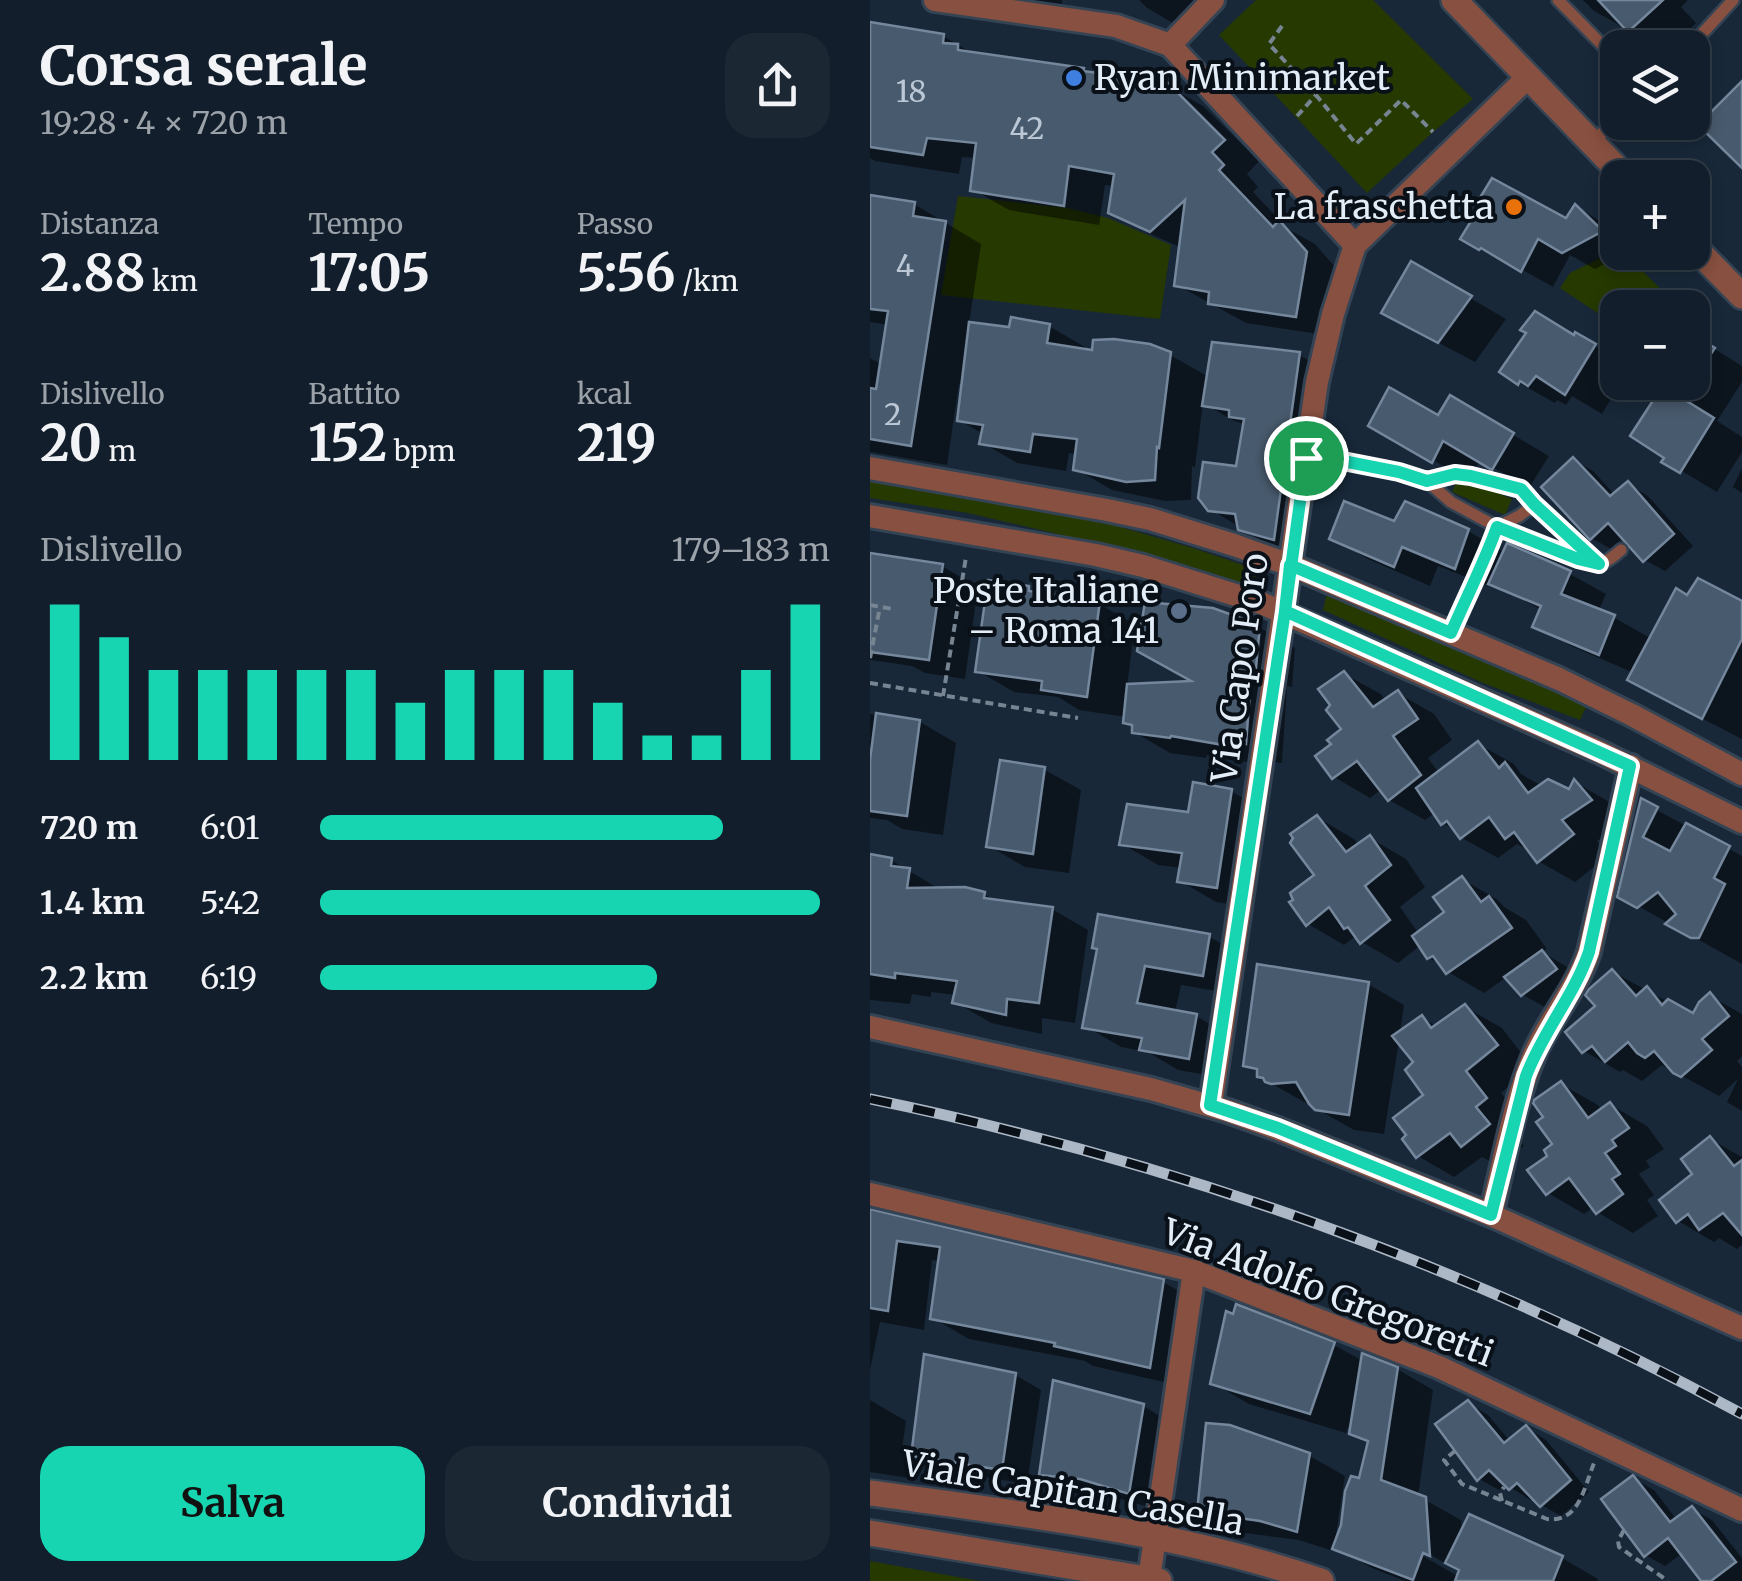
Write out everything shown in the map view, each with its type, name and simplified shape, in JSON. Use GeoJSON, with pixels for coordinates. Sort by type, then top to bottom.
{"type":"FeatureCollection","features":[{"type":"Feature","properties":{"kind":"street"},"geometry":{"type":"LineString","coordinates":[[935,0],[1116,26],[1170,45],[1355,245],[1528,77]]}},
{"type":"Feature","properties":{"kind":"street"},"geometry":{"type":"LineString","coordinates":[[1170,45],[1213,0]]}},
{"type":"Feature","properties":{"kind":"street"},"geometry":{"type":"LineString","coordinates":[[1454,0],[1609,160]]}},
{"type":"Feature","properties":{"kind":"street","name":"Via Capo Poro"},"geometry":{"type":"LineString","coordinates":[[1210,1105],[1320,364],[1355,245]]}},
{"type":"Feature","properties":{"kind":"street"},"geometry":{"type":"LineString","coordinates":[[1710,264],[1742,296]]}},
{"type":"Feature","properties":{"kind":"street"},"geometry":{"type":"LineString","coordinates":[[870,468],[1140,517],[1290,565],[1582,690],[1742,774]]}},
{"type":"Feature","properties":{"kind":"street"},"geometry":{"type":"LineString","coordinates":[[870,516],[1074,550],[1143,566],[1285,611],[1630,766],[1742,822]]}},
{"type":"Feature","properties":{"kind":"street"},"geometry":{"type":"LineString","coordinates":[[1491,1215],[1534,1054],[1578,981],[1589,952],[1630,766]]}},
{"type":"Feature","properties":{"kind":"street"},"geometry":{"type":"LineString","coordinates":[[870,1027],[1151,1089],[1278,1128],[1491,1215],[1742,1328]]}},
{"type":"Feature","properties":{"kind":"street","name":"Via Adolfo Gregoretti"},"geometry":{"type":"LineString","coordinates":[[870,1194],[1194,1272],[1439,1367],[1742,1510]]}},
{"type":"Feature","properties":{"kind":"street"},"geometry":{"type":"LineString","coordinates":[[1154,1580],[1156,1536],[1194,1272]]}},
{"type":"Feature","properties":{"kind":"street","name":"Viale Capitan Casella"},"geometry":{"type":"LineString","coordinates":[[870,1493],[1156,1536],[1230,1552],[1321,1581]]}},
{"type":"Feature","properties":{"kind":"street","name":"Viale Capitan Casella"},"geometry":{"type":"LineString","coordinates":[[870,1533],[1154,1580]]}},
{"type":"Feature","properties":{"kind":"lane"},"geometry":{"type":"LineString","coordinates":[[1558,0],[1600,43]]}},
{"type":"Feature","properties":{"kind":"lane"},"geometry":{"type":"LineString","coordinates":[[1706,30],[1734,0]]}},
{"type":"Feature","properties":{"kind":"lane"},"geometry":{"type":"LineString","coordinates":[[1592,142],[1600,135]]}},
{"type":"Feature","properties":{"kind":"lane"},"geometry":{"type":"LineString","coordinates":[[1306,458],[1348,462],[1427,481],[1451,502],[1497,527],[1578,559],[1599,564],[1621,550]]}},
{"type":"Feature","properties":{"kind":"lane"},"geometry":{"type":"LineString","coordinates":[[1427,481],[1455,474],[1521,489],[1599,564]]}},
{"type":"Feature","properties":{"kind":"lane"},"geometry":{"type":"LineString","coordinates":[[1451,633],[1497,527],[1534,504]]}},
{"type":"Feature","properties":{"kind":"path"},"geometry":{"type":"LineString","coordinates":[[1282,26],[1268,44],[1356,144],[1401,100],[1433,132]]}},
{"type":"Feature","properties":{"kind":"path"},"geometry":{"type":"LineString","coordinates":[[1297,116],[1316,95]]}},
{"type":"Feature","properties":{"kind":"path"},"geometry":{"type":"LineString","coordinates":[[943,696],[970,533]]}},
{"type":"Feature","properties":{"kind":"path"},"geometry":{"type":"LineString","coordinates":[[870,605],[892,609]]}},
{"type":"Feature","properties":{"kind":"path"},"geometry":{"type":"LineString","coordinates":[[870,658],[880,607]]}},
{"type":"Feature","properties":{"kind":"path"},"geometry":{"type":"LineString","coordinates":[[870,683],[1078,718]]}},
{"type":"Feature","properties":{"kind":"path"},"geometry":{"type":"LineString","coordinates":[[1455,1451],[1444,1460],[1462,1484],[1558,1521],[1574,1511],[1594,1463]]}},
{"type":"Feature","properties":{"kind":"path"},"geometry":{"type":"LineString","coordinates":[[1502,1502],[1500,1493],[1504,1486]]}},
{"type":"Feature","properties":{"kind":"path"},"geometry":{"type":"LineString","coordinates":[[1624,1530],[1618,1547],[1668,1581]]}},
{"type":"Feature","properties":{"kind":"green space"},"geometry":{"type":"Polygon","coordinates":[[[1256,0],[1373,0],[1473,99],[1367,193],[1219,35],[1256,0]]]}},
{"type":"Feature","properties":{"kind":"green space"},"geometry":{"type":"Polygon","coordinates":[[[958,196],[1067,208],[1108,218],[1171,245],[1160,319],[941,295],[958,196]]]}},
{"type":"Feature","properties":{"kind":"green space"},"geometry":{"type":"Polygon","coordinates":[[[1600,258],[1600,270],[1641,270],[1662,290],[1600,290],[1600,315],[1560,288],[1570,273],[1600,258]]]}},
{"type":"Feature","properties":{"kind":"green space"},"geometry":{"type":"Polygon","coordinates":[[[870,475],[1034,502],[1193,548],[1258,570],[1256,588],[1109,546],[968,513],[870,498],[870,475]]]}},
{"type":"Feature","properties":{"kind":"green space"},"geometry":{"type":"Polygon","coordinates":[[[1459,476],[1512,499],[1505,515],[1452,492],[1459,476]]]}},
{"type":"Feature","properties":{"kind":"green space"},"geometry":{"type":"Polygon","coordinates":[[[1327,593],[1589,701],[1580,720],[1483,683],[1323,610],[1327,593]]]}},
{"type":"Feature","properties":{"kind":"green space"},"geometry":{"type":"Polygon","coordinates":[[[870,1561],[980,1581],[870,1581],[870,1561]]]}},
{"type":"Feature","properties":{"kind":"building"},"geometry":{"type":"Polygon","coordinates":[[[1598,0],[1663,0],[1630,30],[1598,0]]]}},
{"type":"Feature","properties":{"kind":"building"},"geometry":{"type":"Polygon","coordinates":[[[870,22],[944,34],[943,43],[958,44],[958,50],[1167,82],[1225,140],[1212,152],[1224,165],[1219,170],[1273,227],[1279,220],[1307,252],[1296,317],[1208,304],[1209,292],[1174,286],[1185,200],[1150,232],[1108,213],[1114,174],[1069,166],[1064,206],[970,191],[976,143],[927,138],[923,155],[870,147],[870,22]]]}},
{"type":"Feature","properties":{"kind":"building"},"geometry":{"type":"Polygon","coordinates":[[[1742,81],[1742,168],[1710,137],[1710,113],[1742,81]]]}},
{"type":"Feature","properties":{"kind":"building"},"geometry":{"type":"Polygon","coordinates":[[[1492,178],[1566,218],[1575,204],[1600,233],[1562,253],[1538,239],[1521,272],[1460,239],[1485,198],[1481,196],[1492,178]]]}},
{"type":"Feature","properties":{"kind":"building"},"geometry":{"type":"Polygon","coordinates":[[[870,195],[915,202],[913,216],[946,221],[911,446],[870,439],[870,388],[876,389],[888,311],[870,309],[870,195]]]}},
{"type":"Feature","properties":{"kind":"building"},"geometry":{"type":"Polygon","coordinates":[[[1411,261],[1472,296],[1438,343],[1381,313],[1411,261]]]}},
{"type":"Feature","properties":{"kind":"building"},"geometry":{"type":"Polygon","coordinates":[[[1535,311],[1596,344],[1565,395],[1536,376],[1528,386],[1520,381],[1518,385],[1499,372],[1526,333],[1520,330],[1535,311]]]}},
{"type":"Feature","properties":{"kind":"building"},"geometry":{"type":"Polygon","coordinates":[[[1011,317],[1050,324],[1047,343],[1092,350],[1093,340],[1114,339],[1150,344],[1171,352],[1155,480],[1126,482],[1073,470],[1077,439],[1033,434],[1030,452],[979,444],[983,425],[957,421],[969,322],[1009,327],[1011,317]]]}},
{"type":"Feature","properties":{"kind":"building"},"geometry":{"type":"Polygon","coordinates":[[[1212,342],[1300,352],[1274,540],[1238,530],[1235,514],[1208,511],[1198,498],[1203,462],[1236,466],[1244,419],[1229,417],[1229,410],[1202,406],[1212,342]]]}},
{"type":"Feature","properties":{"kind":"building"},"geometry":{"type":"Polygon","coordinates":[[[1389,387],[1438,415],[1450,395],[1514,433],[1492,470],[1443,441],[1432,463],[1368,426],[1389,387]]]}},
{"type":"Feature","properties":{"kind":"building"},"geometry":{"type":"Polygon","coordinates":[[[1653,400],[1685,400],[1714,418],[1680,473],[1630,436],[1653,400]]]}},
{"type":"Feature","properties":{"kind":"building"},"geometry":{"type":"Polygon","coordinates":[[[1573,457],[1610,496],[1628,481],[1674,534],[1643,562],[1608,523],[1590,540],[1541,487],[1573,457]]]}},
{"type":"Feature","properties":{"kind":"building"},"geometry":{"type":"Polygon","coordinates":[[[1344,501],[1394,521],[1405,501],[1469,529],[1455,569],[1402,547],[1394,567],[1329,539],[1344,501]]]}},
{"type":"Feature","properties":{"kind":"building"},"geometry":{"type":"Polygon","coordinates":[[[1507,543],[1571,571],[1561,594],[1615,615],[1599,655],[1532,627],[1541,606],[1488,584],[1507,543]]]}},
{"type":"Feature","properties":{"kind":"building"},"geometry":{"type":"Polygon","coordinates":[[[870,553],[943,564],[929,660],[870,652],[870,553]]]}},
{"type":"Feature","properties":{"kind":"building"},"geometry":{"type":"Polygon","coordinates":[[[1698,578],[1742,601],[1742,639],[1702,719],[1627,680],[1676,588],[1687,595],[1698,578]]]}},
{"type":"Feature","properties":{"kind":"building"},"geometry":{"type":"Polygon","coordinates":[[[988,580],[1029,586],[1029,591],[1100,601],[1087,697],[1041,690],[1042,681],[975,672],[988,580]]]}},
{"type":"Feature","properties":{"kind":"building"},"geometry":{"type":"Polygon","coordinates":[[[1145,602],[1213,608],[1260,625],[1256,668],[1252,667],[1246,744],[1230,742],[1229,746],[1132,733],[1132,725],[1123,723],[1127,684],[1191,681],[1137,651],[1145,602]]]}},
{"type":"Feature","properties":{"kind":"building"},"geometry":{"type":"Polygon","coordinates":[[[1344,671],[1373,707],[1398,690],[1418,719],[1393,736],[1421,775],[1388,801],[1357,761],[1332,779],[1315,756],[1331,744],[1327,740],[1341,729],[1326,710],[1330,705],[1318,689],[1344,671]]]}},
{"type":"Feature","properties":{"kind":"building"},"geometry":{"type":"Polygon","coordinates":[[[876,713],[920,720],[907,816],[870,811],[870,760],[876,713]]]}},
{"type":"Feature","properties":{"kind":"building"},"geometry":{"type":"Polygon","coordinates":[[[1478,741],[1499,768],[1505,762],[1528,793],[1548,779],[1569,789],[1574,779],[1592,800],[1562,820],[1574,834],[1537,863],[1514,832],[1505,839],[1489,817],[1460,839],[1447,821],[1441,825],[1416,788],[1478,741]]]}},
{"type":"Feature","properties":{"kind":"building"},"geometry":{"type":"Polygon","coordinates":[[[1000,760],[1045,767],[1033,854],[986,847],[1000,760]]]}},
{"type":"Feature","properties":{"kind":"building"},"geometry":{"type":"Polygon","coordinates":[[[1193,782],[1232,789],[1217,888],[1177,882],[1182,853],[1119,845],[1127,804],[1188,812],[1193,782]]]}},
{"type":"Feature","properties":{"kind":"building"},"geometry":{"type":"Polygon","coordinates":[[[1641,798],[1658,807],[1643,837],[1670,851],[1686,823],[1730,846],[1714,878],[1725,884],[1699,938],[1691,938],[1665,924],[1676,914],[1658,892],[1637,908],[1617,897],[1641,798]]]}},
{"type":"Feature","properties":{"kind":"building"},"geometry":{"type":"Polygon","coordinates":[[[1317,815],[1346,852],[1370,835],[1391,865],[1365,886],[1390,920],[1360,944],[1329,907],[1306,926],[1289,902],[1293,900],[1290,893],[1314,875],[1290,843],[1290,834],[1317,815]]]}},
{"type":"Feature","properties":{"kind":"building"},"geometry":{"type":"Polygon","coordinates":[[[870,854],[892,858],[891,866],[910,868],[907,888],[965,887],[985,892],[984,898],[1053,907],[1039,1003],[1007,999],[1006,1015],[952,1003],[957,981],[895,973],[895,978],[870,974],[870,854]]]}},
{"type":"Feature","properties":{"kind":"building"},"geometry":{"type":"Polygon","coordinates":[[[1462,876],[1481,902],[1489,896],[1512,928],[1446,974],[1433,956],[1427,959],[1412,936],[1444,912],[1433,897],[1462,876]]]}},
{"type":"Feature","properties":{"kind":"building"},"geometry":{"type":"Polygon","coordinates":[[[1098,914],[1210,934],[1203,976],[1145,966],[1137,1003],[1197,1014],[1189,1059],[1139,1050],[1142,1038],[1082,1028],[1097,949],[1092,948],[1098,914]]]}},
{"type":"Feature","properties":{"kind":"building"},"geometry":{"type":"Polygon","coordinates":[[[1542,950],[1557,969],[1521,996],[1504,977],[1542,950]]]}},
{"type":"Feature","properties":{"kind":"building"},"geometry":{"type":"Polygon","coordinates":[[[1257,964],[1369,982],[1349,1115],[1315,1110],[1296,1082],[1271,1084],[1257,1077],[1257,1069],[1243,1066],[1257,964]]]}},
{"type":"Feature","properties":{"kind":"building"},"geometry":{"type":"Polygon","coordinates":[[[1612,969],[1636,996],[1647,986],[1662,1005],[1668,999],[1693,1013],[1710,992],[1729,1016],[1702,1039],[1712,1050],[1681,1077],[1654,1051],[1645,1058],[1628,1042],[1605,1062],[1592,1046],[1582,1053],[1565,1032],[1595,1006],[1585,995],[1612,969]]]}},
{"type":"Feature","properties":{"kind":"building"},"geometry":{"type":"Polygon","coordinates":[[[1465,1004],[1498,1045],[1466,1071],[1487,1098],[1476,1107],[1490,1124],[1461,1147],[1450,1133],[1416,1158],[1393,1118],[1423,1095],[1405,1070],[1413,1062],[1392,1036],[1422,1015],[1431,1028],[1465,1004]]]}},
{"type":"Feature","properties":{"kind":"building"},"geometry":{"type":"Polygon","coordinates":[[[1561,1081],[1588,1118],[1610,1102],[1629,1128],[1612,1140],[1616,1146],[1605,1153],[1620,1174],[1612,1179],[1623,1194],[1596,1214],[1569,1178],[1546,1195],[1527,1170],[1547,1156],[1544,1150],[1552,1144],[1536,1122],[1543,1117],[1534,1100],[1561,1081]]]}},
{"type":"Feature","properties":{"kind":"building"},"geometry":{"type":"Polygon","coordinates":[[[1710,1136],[1734,1166],[1742,1160],[1742,1235],[1723,1213],[1699,1230],[1688,1214],[1676,1223],[1659,1200],[1692,1174],[1681,1159],[1710,1136]]]}},
{"type":"Feature","properties":{"kind":"building"},"geometry":{"type":"Polygon","coordinates":[[[870,1209],[1164,1279],[1150,1368],[1054,1346],[1055,1343],[930,1319],[940,1247],[897,1241],[888,1311],[870,1308],[870,1209]]]}},
{"type":"Feature","properties":{"kind":"building"},"geometry":{"type":"Polygon","coordinates":[[[1236,1304],[1335,1342],[1310,1414],[1210,1384],[1226,1311],[1233,1314],[1236,1304]]]}},
{"type":"Feature","properties":{"kind":"building"},"geometry":{"type":"Polygon","coordinates":[[[1362,1353],[1398,1367],[1381,1480],[1426,1497],[1430,1556],[1423,1553],[1413,1580],[1332,1549],[1341,1525],[1345,1491],[1351,1476],[1359,1478],[1368,1441],[1349,1434],[1362,1353]]]}},
{"type":"Feature","properties":{"kind":"building"},"geometry":{"type":"Polygon","coordinates":[[[924,1354],[1016,1373],[1002,1470],[911,1456],[924,1354]]]}},
{"type":"Feature","properties":{"kind":"building"},"geometry":{"type":"Polygon","coordinates":[[[1053,1380],[1144,1404],[1129,1494],[1080,1479],[1039,1475],[1053,1380]]]}},
{"type":"Feature","properties":{"kind":"building"},"geometry":{"type":"Polygon","coordinates":[[[1468,1400],[1504,1443],[1526,1425],[1571,1480],[1540,1507],[1517,1483],[1509,1490],[1489,1470],[1477,1481],[1435,1424],[1468,1400]]]}},
{"type":"Feature","properties":{"kind":"building"},"geometry":{"type":"Polygon","coordinates":[[[1206,1423],[1230,1425],[1310,1453],[1297,1532],[1260,1521],[1197,1512],[1206,1423]]]}},
{"type":"Feature","properties":{"kind":"building"},"geometry":{"type":"Polygon","coordinates":[[[1633,1475],[1670,1522],[1692,1506],[1736,1562],[1711,1581],[1701,1581],[1668,1538],[1644,1557],[1601,1499],[1633,1475]]]}},
{"type":"Feature","properties":{"kind":"building"},"geometry":{"type":"Polygon","coordinates":[[[1469,1514],[1563,1556],[1553,1581],[1455,1581],[1459,1570],[1445,1563],[1469,1514]]]}},
{"type":"Feature","properties":{"kind":"railway"},"geometry":{"type":"LineString","coordinates":[[870,1099],[1096,1154],[1318,1224],[1534,1311],[1742,1414]]}},
{"type":"Feature","properties":{"kind":"place","name":"Ryan Minimarket"},"geometry":{"type":"Point","coordinates":[1074,78]}},
{"type":"Feature","properties":{"kind":"place","name":"La fraschetta"},"geometry":{"type":"Point","coordinates":[1514,207]}},
{"type":"Feature","properties":{"kind":"place","name":"Poste Italiane – Roma 141"},"geometry":{"type":"Point","coordinates":[1179,611]}},
{"type":"Feature","properties":{"kind":"route"},"geometry":{"type":"LineString","coordinates":[[1306,458],[1290,565],[1285,611],[1210,1105],[1278,1128],[1491,1215],[1534,1054],[1578,981],[1589,952],[1630,766],[1285,611],[1290,565],[1451,633],[1497,527],[1599,564],[1527,494],[1510,484],[1455,474],[1427,481],[1348,462],[1306,458]]}}]}
